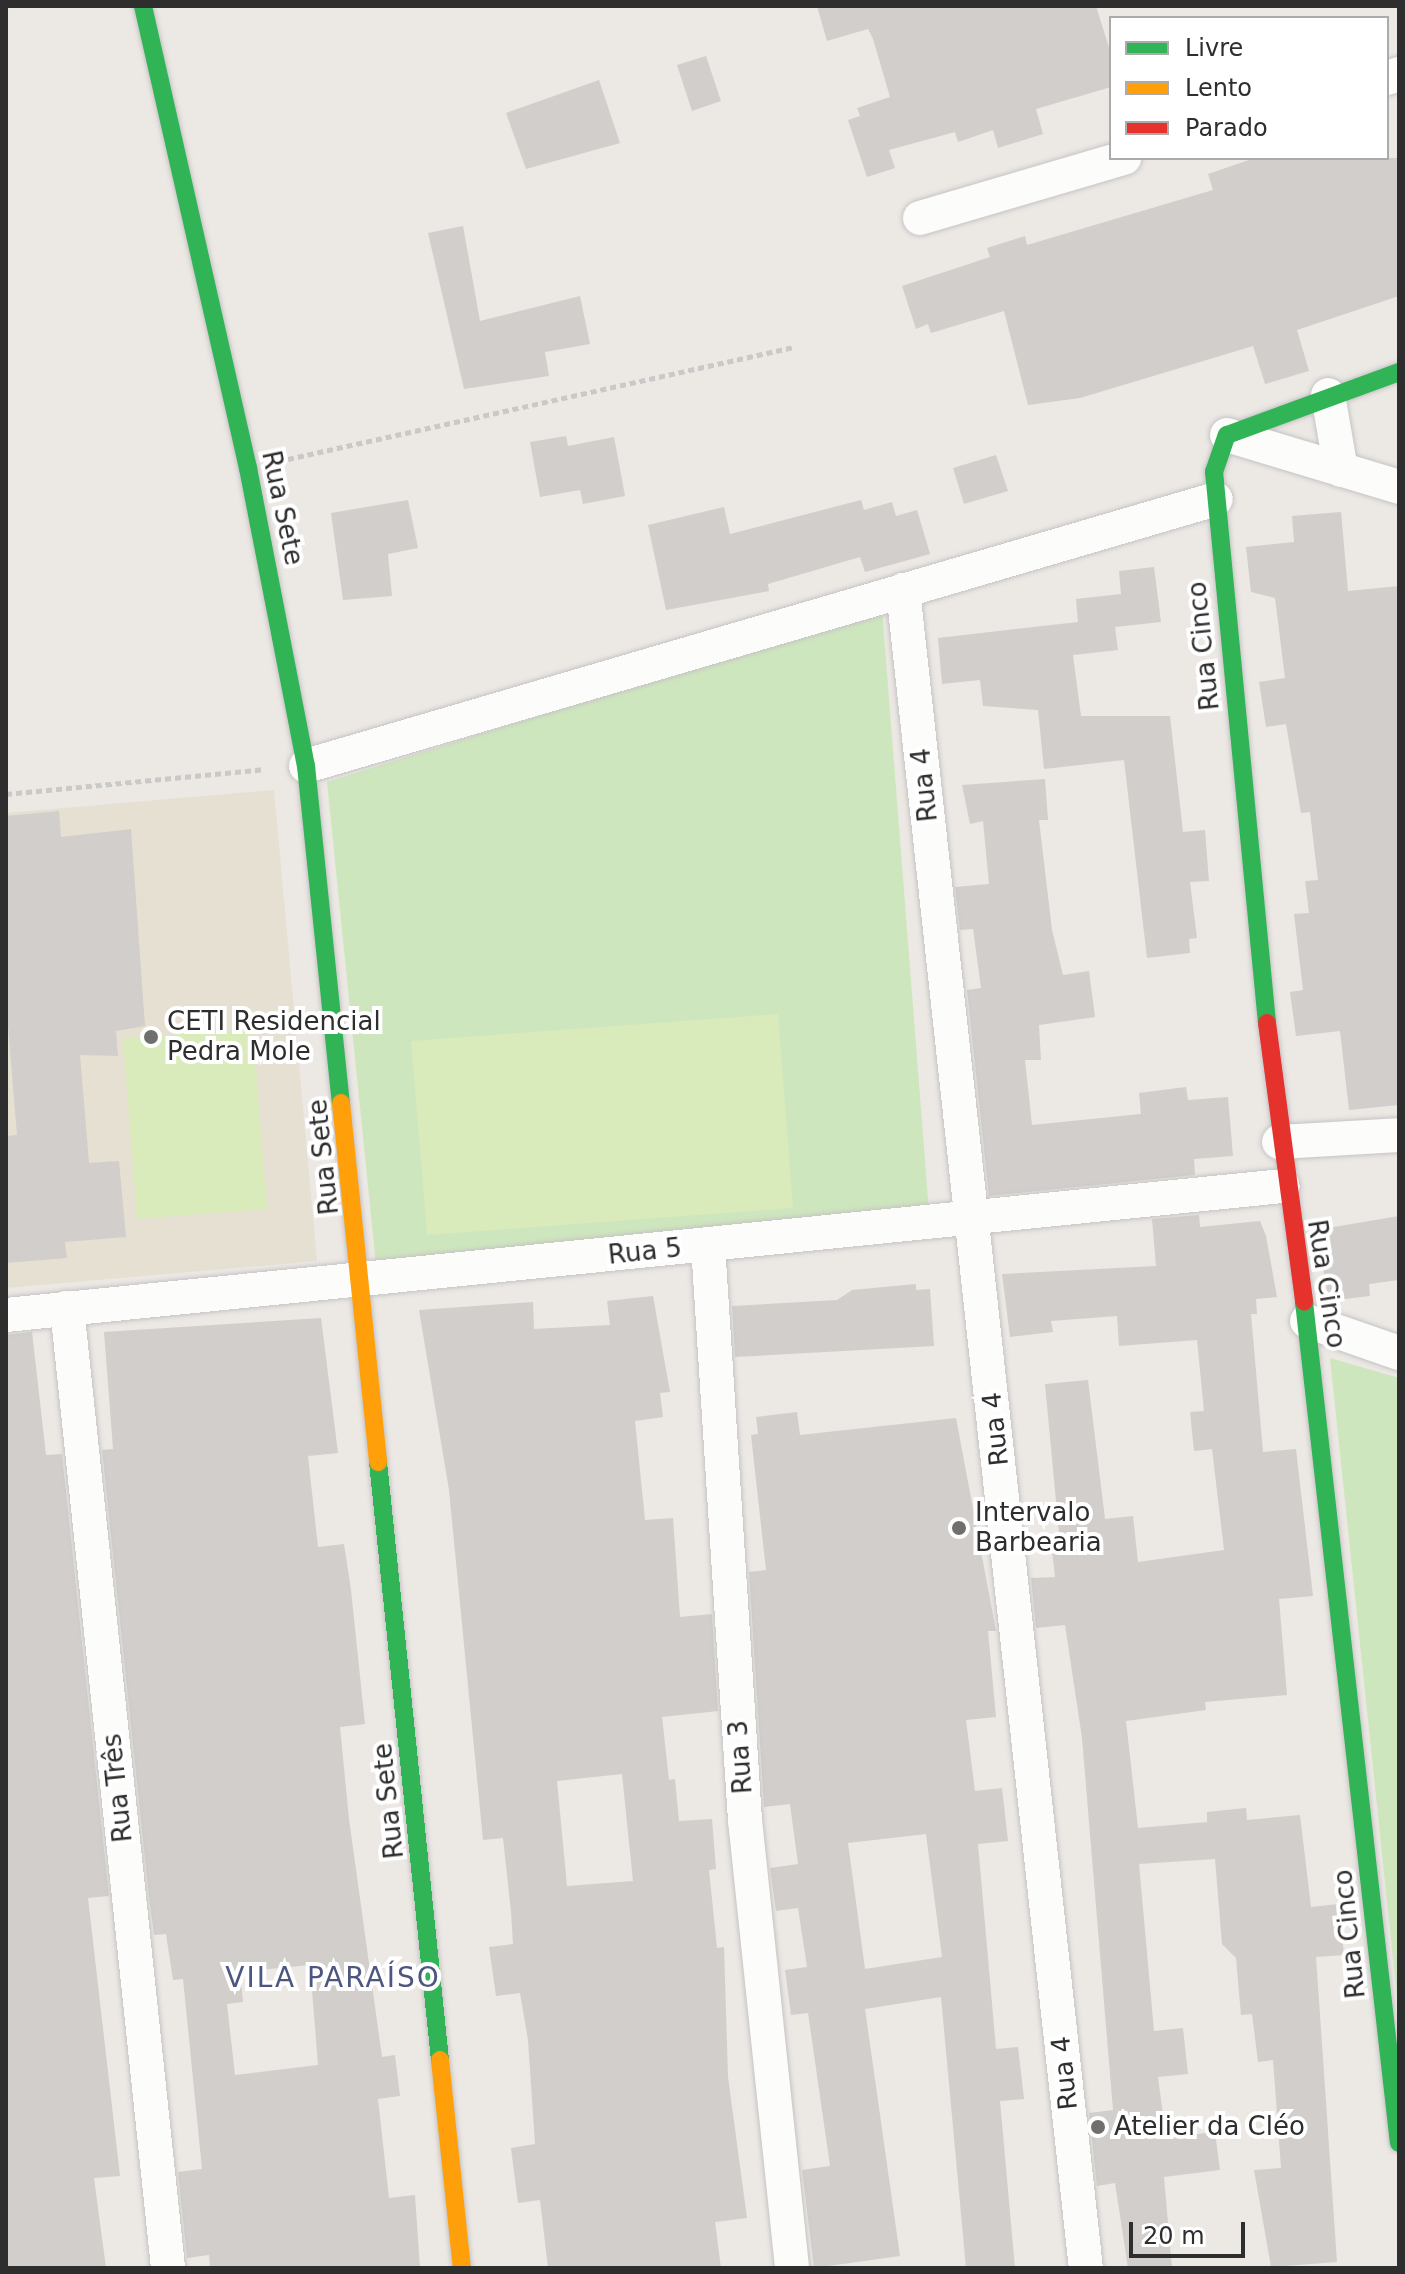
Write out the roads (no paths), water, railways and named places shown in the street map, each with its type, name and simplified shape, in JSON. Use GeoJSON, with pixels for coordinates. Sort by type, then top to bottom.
{"type":"FeatureCollection","features":[{"type":"Feature","properties":{"kind":"street","name":"Rua Sete"},"geometry":{"type":"LineString","coordinates":[[143,6],[248,468],[306,766],[364,1282],[462,2268]]}},
{"type":"Feature","properties":{"kind":"street"},"geometry":{"type":"LineString","coordinates":[[920,218],[1117,160]]}},
{"type":"Feature","properties":{"kind":"street"},"geometry":{"type":"LineString","coordinates":[[1227,435],[1328,395],[1399,372]]}},
{"type":"Feature","properties":{"kind":"street"},"geometry":{"type":"LineString","coordinates":[[1328,395],[1341,470]]}},
{"type":"Feature","properties":{"kind":"street"},"geometry":{"type":"LineString","coordinates":[[1227,435],[1399,487]]}},
{"type":"Feature","properties":{"kind":"street","name":"Rua Cinco"},"geometry":{"type":"LineString","coordinates":[[1227,435],[1214,472],[1216,499],[1283,1186],[1307,1321],[1399,2143]]}},
{"type":"Feature","properties":{"kind":"street"},"geometry":{"type":"LineString","coordinates":[[306,766],[1216,499]]}},
{"type":"Feature","properties":{"kind":"street","name":"Rua 4"},"geometry":{"type":"LineString","coordinates":[[903,590],[1086,2268]]}},
{"type":"Feature","properties":{"kind":"street"},"geometry":{"type":"LineString","coordinates":[[1279,1142],[1399,1135]]}},
{"type":"Feature","properties":{"kind":"street","name":"Rua 5"},"geometry":{"type":"LineString","coordinates":[[6,1315],[364,1282],[1283,1186]]}},
{"type":"Feature","properties":{"kind":"street","name":"Rua 3"},"geometry":{"type":"LineString","coordinates":[[708,1245],[745,1820],[792,2268]]}},
{"type":"Feature","properties":{"kind":"street","name":"Rua Três"},"geometry":{"type":"LineString","coordinates":[[67,1308],[168,2268]]}},
{"type":"Feature","properties":{"kind":"street"},"geometry":{"type":"LineString","coordinates":[[1307,1321],[1399,1353]]}},
{"type":"Feature","properties":{"kind":"place","name":"CETI Residencial Pedra Mole"},"geometry":{"type":"Point","coordinates":[151,1037]}},
{"type":"Feature","properties":{"kind":"place","name":"Intervalo Barbearia"},"geometry":{"type":"Point","coordinates":[959,1528]}},
{"type":"Feature","properties":{"kind":"place","name":"Atelier da Cléo"},"geometry":{"type":"Point","coordinates":[1098,2127]}},
{"type":"Feature","properties":{"kind":"district","name":"VILA PARAÍSO"},"geometry":{"type":"Point","coordinates":[333,1978]}}]}
